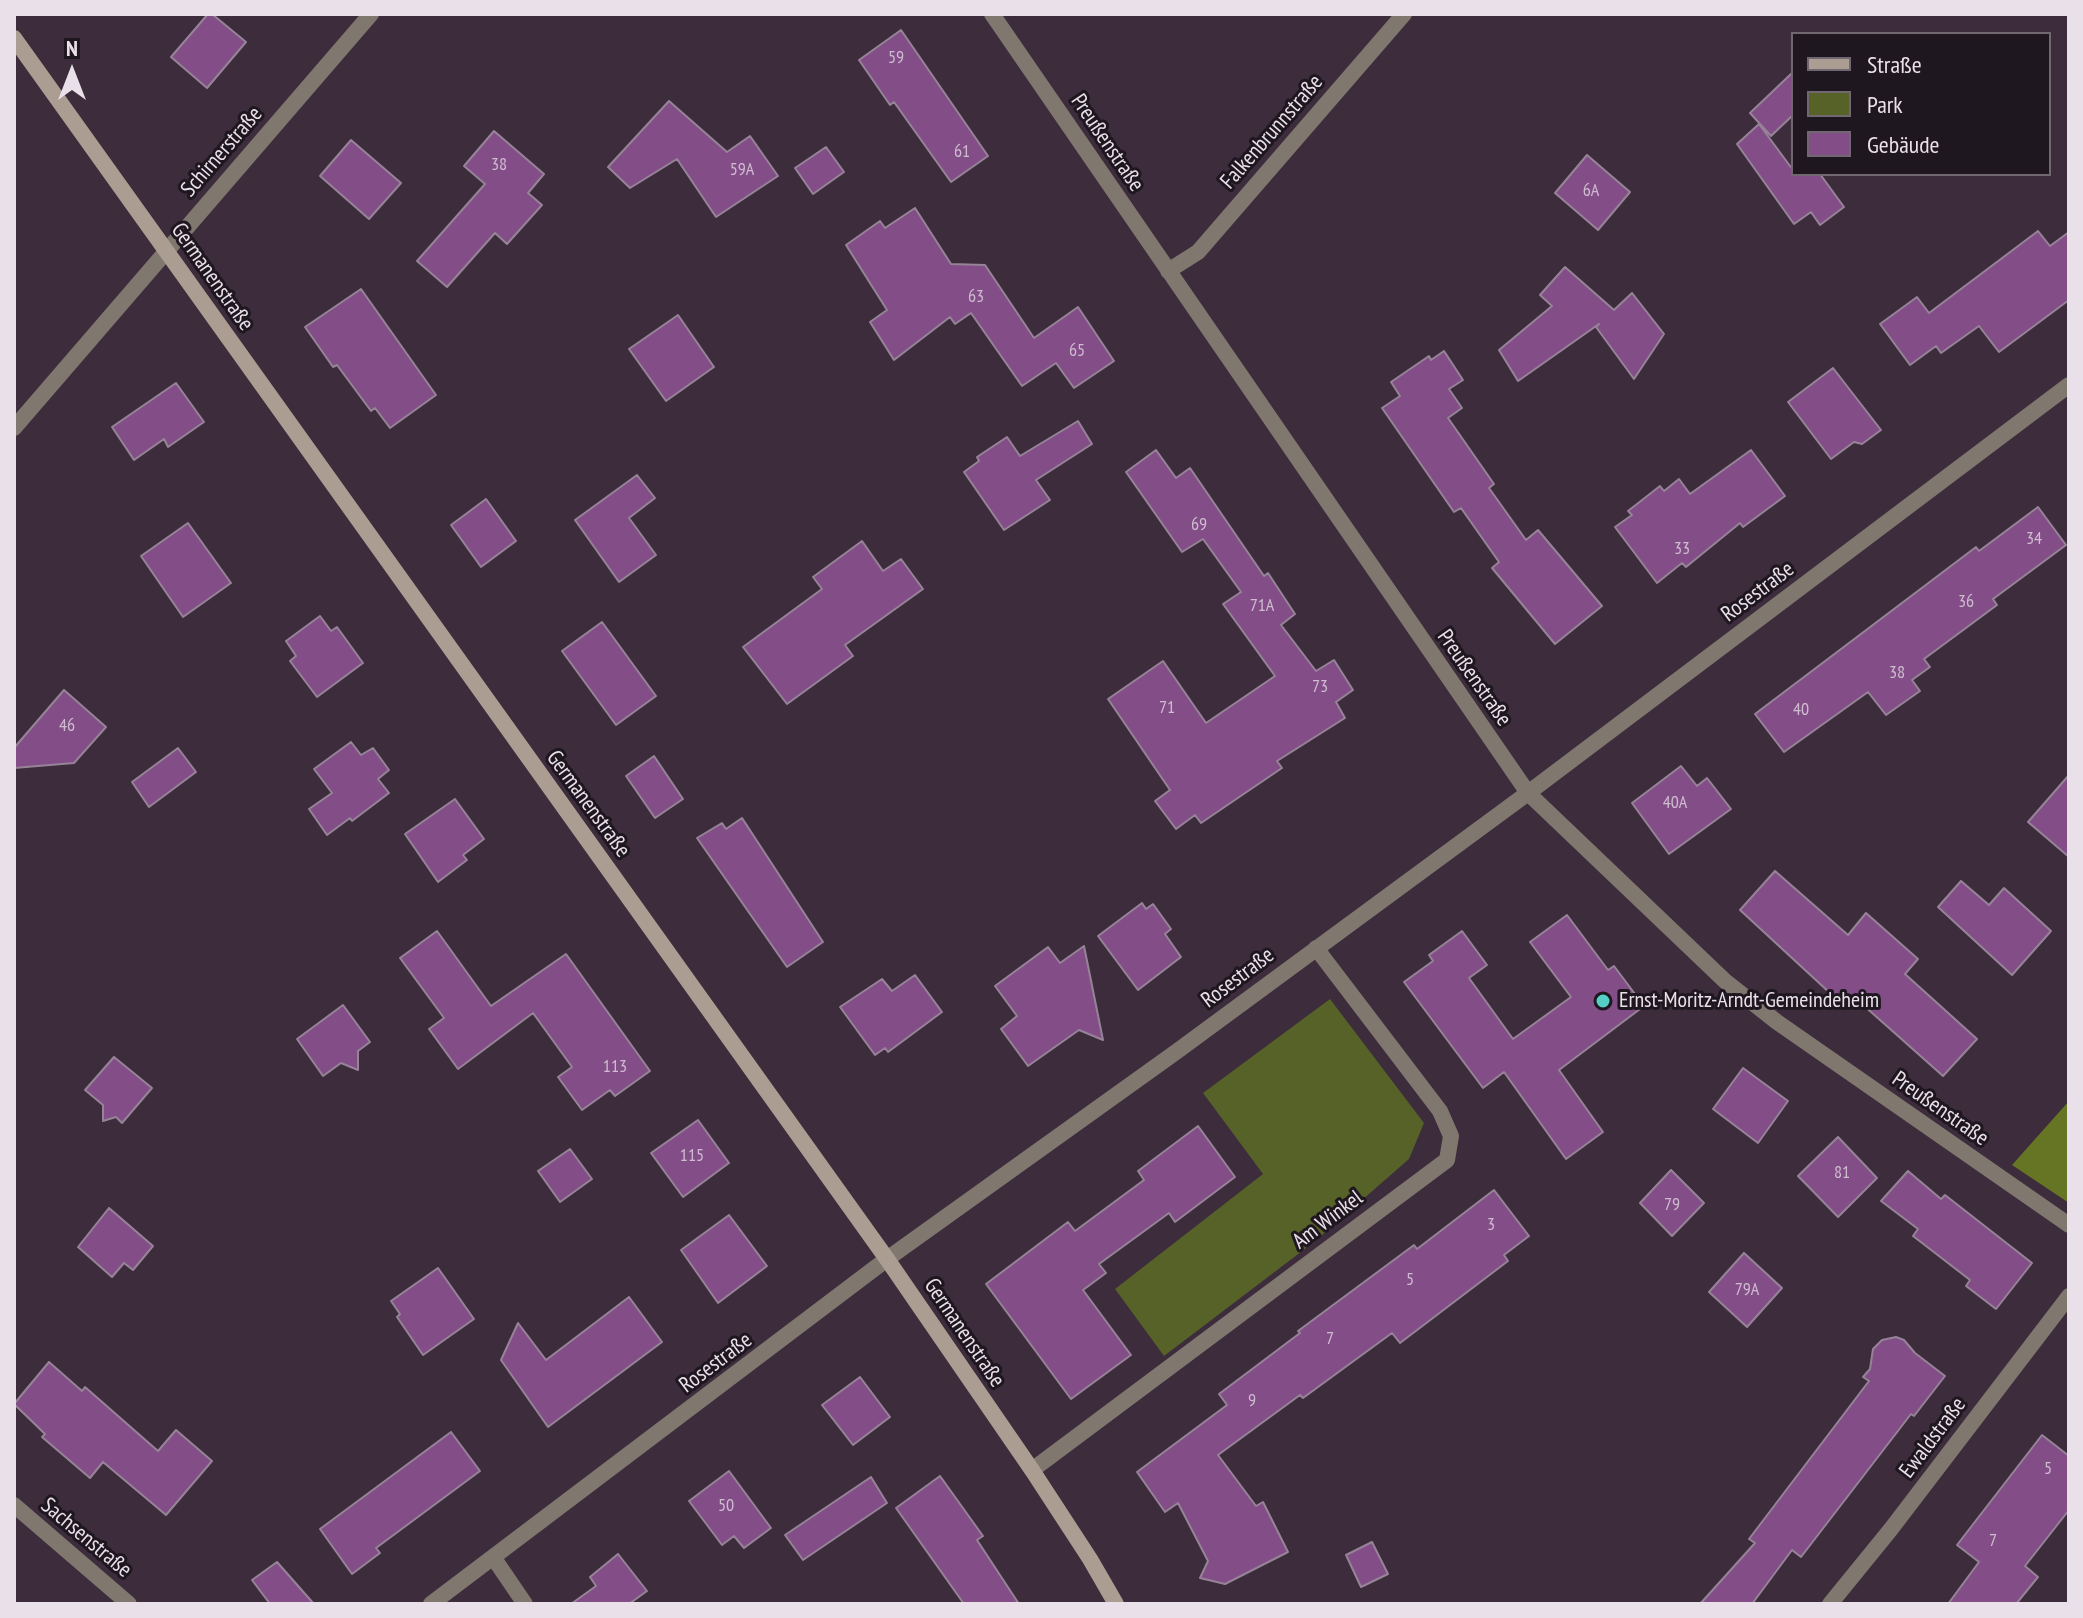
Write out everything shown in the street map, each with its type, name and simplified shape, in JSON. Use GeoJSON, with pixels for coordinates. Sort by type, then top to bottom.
{"type":"FeatureCollection","features":[{"type":"Feature","properties":{"kind":"street","name":"Schirnerstraße"},"geometry":{"type":"LineString","coordinates":[[14,428],[371,14]]}},
{"type":"Feature","properties":{"kind":"street","name":"Preußenstraße"},"geometry":{"type":"LineString","coordinates":[[992,14],[1528,793],[1725,981],[1777,1022],[2069,1225]]}},
{"type":"Feature","properties":{"kind":"street","name":"Falkenbrunnstraße"},"geometry":{"type":"LineString","coordinates":[[1168,271],[1198,252],[1404,14]]}},
{"type":"Feature","properties":{"kind":"street","name":"Germanenstraße"},"geometry":{"type":"LineString","coordinates":[[14,38],[887,1259],[1032,1470],[1116,1604]]}},
{"type":"Feature","properties":{"kind":"street","name":"Rosestraße"},"geometry":{"type":"LineString","coordinates":[[431,1604],[887,1259],[1176,1052],[1528,793],[2069,385]]}},
{"type":"Feature","properties":{"kind":"street","name":"Am Winkel"},"geometry":{"type":"LineString","coordinates":[[1032,1470],[1447,1160],[1451,1136],[1440,1111],[1316,948]]}},
{"type":"Feature","properties":{"kind":"street","name":"Ewaldstraße"},"geometry":{"type":"LineString","coordinates":[[1830,1604],[2069,1296]]}},
{"type":"Feature","properties":{"kind":"street","name":"Sachsenstraße"},"geometry":{"type":"LineString","coordinates":[[14,1505],[129,1604]]}},
{"type":"Feature","properties":{"kind":"street"},"geometry":{"type":"LineString","coordinates":[[493,1557],[525,1604]]}},
{"type":"Feature","properties":{"kind":"green space"},"geometry":{"type":"Polygon","coordinates":[[[1330,999],[1424,1123],[1409,1159],[1314,1242],[1164,1356],[1115,1289],[1263,1174],[1203,1093],[1330,999]]]}},
{"type":"Feature","properties":{"kind":"green space"},"geometry":{"type":"Polygon","coordinates":[[[2069,1101],[2069,1203],[2012,1165],[2069,1101]]]}},
{"type":"Feature","properties":{"kind":"building"},"geometry":{"type":"Polygon","coordinates":[[[208,14],[246,42],[207,88],[171,57],[208,14]]]}},
{"type":"Feature","properties":{"kind":"building"},"geometry":{"type":"Polygon","coordinates":[[[901,30],[988,156],[951,182],[894,102],[890,105],[859,60],[901,30]]]}},
{"type":"Feature","properties":{"kind":"building"},"geometry":{"type":"Polygon","coordinates":[[[1791,74],[1791,117],[1771,136],[1750,113],[1791,74]]]}},
{"type":"Feature","properties":{"kind":"building"},"geometry":{"type":"Polygon","coordinates":[[[669,101],[727,152],[750,136],[778,176],[716,217],[677,159],[630,188],[608,167],[669,101]]]}},
{"type":"Feature","properties":{"kind":"building"},"geometry":{"type":"Polygon","coordinates":[[[1759,124],[1791,167],[1791,176],[1821,176],[1844,207],[1820,225],[1811,212],[1794,224],[1737,144],[1759,124]]]}},
{"type":"Feature","properties":{"kind":"building"},"geometry":{"type":"Polygon","coordinates":[[[494,131],[544,174],[528,193],[542,205],[507,244],[495,233],[447,287],[417,261],[485,184],[464,166],[494,131]]]}},
{"type":"Feature","properties":{"kind":"building"},"geometry":{"type":"Polygon","coordinates":[[[351,140],[401,183],[369,219],[320,176],[351,140]]]}},
{"type":"Feature","properties":{"kind":"building"},"geometry":{"type":"Polygon","coordinates":[[[826,147],[844,172],[813,194],[795,168],[826,147]]]}},
{"type":"Feature","properties":{"kind":"building"},"geometry":{"type":"Polygon","coordinates":[[[1587,155],[1630,192],[1598,230],[1555,193],[1587,155]]]}},
{"type":"Feature","properties":{"kind":"building"},"geometry":{"type":"Polygon","coordinates":[[[915,208],[951,264],[985,265],[1034,338],[1078,307],[1114,361],[1074,388],[1056,363],[1022,386],[971,313],[955,324],[950,317],[894,360],[870,322],[887,310],[846,245],[880,221],[885,228],[915,208]]]}},
{"type":"Feature","properties":{"kind":"building"},"geometry":{"type":"Polygon","coordinates":[[[2038,231],[2050,246],[2069,232],[2069,300],[1999,352],[1979,326],[1941,353],[1936,346],[1910,365],[1880,324],[1917,297],[1929,313],[2038,231]]]}},
{"type":"Feature","properties":{"kind":"building"},"geometry":{"type":"Polygon","coordinates":[[[1565,267],[1614,310],[1632,293],[1664,334],[1634,379],[1596,327],[1599,324],[1518,381],[1499,350],[1552,306],[1540,295],[1565,267]]]}},
{"type":"Feature","properties":{"kind":"building"},"geometry":{"type":"Polygon","coordinates":[[[361,289],[436,395],[390,428],[375,408],[371,411],[337,365],[333,367],[305,327],[361,289]]]}},
{"type":"Feature","properties":{"kind":"building"},"geometry":{"type":"Polygon","coordinates":[[[678,315],[714,367],[666,401],[629,349],[678,315]]]}},
{"type":"Feature","properties":{"kind":"building"},"geometry":{"type":"Polygon","coordinates":[[[1444,351],[1463,380],[1449,389],[1462,408],[1448,418],[1494,484],[1489,488],[1526,540],[1538,530],[1602,606],[1555,644],[1492,568],[1499,562],[1461,508],[1454,512],[1382,408],[1400,396],[1391,382],[1429,356],[1431,360],[1444,351]]]}},
{"type":"Feature","properties":{"kind":"building"},"geometry":{"type":"Polygon","coordinates":[[[1833,368],[1881,430],[1862,444],[1854,442],[1831,459],[1788,402],[1833,368]]]}},
{"type":"Feature","properties":{"kind":"building"},"geometry":{"type":"Polygon","coordinates":[[[176,383],[204,422],[168,447],[164,439],[134,460],[112,427],[176,383]]]}},
{"type":"Feature","properties":{"kind":"building"},"geometry":{"type":"Polygon","coordinates":[[[1078,421],[1092,444],[1036,480],[1050,500],[1004,530],[964,472],[979,461],[977,457],[1007,437],[1020,456],[1078,421]]]}},
{"type":"Feature","properties":{"kind":"building"},"geometry":{"type":"Polygon","coordinates":[[[1156,450],[1176,478],[1190,468],[1264,576],[1268,573],[1295,614],[1281,625],[1316,671],[1334,660],[1353,690],[1336,702],[1345,718],[1277,761],[1282,768],[1201,823],[1195,815],[1176,829],[1155,801],[1170,790],[1108,699],[1163,661],[1206,723],[1275,676],[1223,604],[1241,592],[1203,539],[1182,552],[1126,472],[1156,450]]]}},
{"type":"Feature","properties":{"kind":"building"},"geometry":{"type":"Polygon","coordinates":[[[1751,450],[1785,496],[1743,527],[1740,523],[1686,567],[1682,563],[1657,583],[1615,527],[1632,515],[1628,511],[1660,486],[1664,491],[1679,479],[1690,494],[1751,450]]]}},
{"type":"Feature","properties":{"kind":"building"},"geometry":{"type":"Polygon","coordinates":[[[637,475],[655,498],[629,518],[656,555],[619,582],[575,520],[637,475]]]}},
{"type":"Feature","properties":{"kind":"building"},"geometry":{"type":"Polygon","coordinates":[[[486,499],[516,541],[481,567],[451,525],[486,499]]]}},
{"type":"Feature","properties":{"kind":"building"},"geometry":{"type":"Polygon","coordinates":[[[2038,507],[2066,545],[1993,599],[1997,605],[1924,659],[1930,667],[1912,680],[1920,691],[1886,715],[1868,692],[1784,752],[1755,714],[1976,547],[1979,551],[2038,507]]]}},
{"type":"Feature","properties":{"kind":"building"},"geometry":{"type":"Polygon","coordinates":[[[188,523],[231,583],[183,617],[141,556],[188,523]]]}},
{"type":"Feature","properties":{"kind":"building"},"geometry":{"type":"Polygon","coordinates":[[[862,541],[883,571],[901,559],[923,589],[845,645],[853,656],[787,704],[743,647],[822,589],[813,577],[862,541]]]}},
{"type":"Feature","properties":{"kind":"building"},"geometry":{"type":"Polygon","coordinates":[[[320,616],[331,631],[337,627],[363,663],[317,697],[290,661],[296,656],[286,641],[320,616]]]}},
{"type":"Feature","properties":{"kind":"building"},"geometry":{"type":"Polygon","coordinates":[[[602,622],[656,696],[616,725],[562,651],[602,622]]]}},
{"type":"Feature","properties":{"kind":"building"},"geometry":{"type":"Polygon","coordinates":[[[64,690],[106,727],[74,763],[14,768],[14,748],[64,690]]]}},
{"type":"Feature","properties":{"kind":"building"},"geometry":{"type":"Polygon","coordinates":[[[351,742],[361,755],[373,748],[389,770],[378,779],[389,793],[352,821],[350,818],[327,835],[309,809],[332,793],[314,769],[351,742]]]}},
{"type":"Feature","properties":{"kind":"building"},"geometry":{"type":"Polygon","coordinates":[[[178,748],[196,772],[149,807],[132,782],[178,748]]]}},
{"type":"Feature","properties":{"kind":"building"},"geometry":{"type":"Polygon","coordinates":[[[654,756],[683,799],[655,818],[626,776],[654,756]]]}},
{"type":"Feature","properties":{"kind":"building"},"geometry":{"type":"Polygon","coordinates":[[[1681,766],[1697,786],[1707,778],[1731,809],[1669,854],[1632,803],[1681,766]]]}},
{"type":"Feature","properties":{"kind":"building"},"geometry":{"type":"Polygon","coordinates":[[[2069,775],[2069,857],[2028,822],[2069,775]]]}},
{"type":"Feature","properties":{"kind":"building"},"geometry":{"type":"Polygon","coordinates":[[[455,799],[484,839],[463,855],[467,860],[438,882],[405,834],[455,799]]]}},
{"type":"Feature","properties":{"kind":"building"},"geometry":{"type":"Polygon","coordinates":[[[742,818],[823,942],[787,967],[697,838],[722,823],[726,829],[742,818]]]}},
{"type":"Feature","properties":{"kind":"building"},"geometry":{"type":"Polygon","coordinates":[[[1775,871],[1848,935],[1866,913],[1918,959],[1905,974],[1977,1039],[1943,1076],[1853,996],[1844,1006],[1740,910],[1775,871]]]}},
{"type":"Feature","properties":{"kind":"building"},"geometry":{"type":"Polygon","coordinates":[[[1961,881],[1989,905],[2004,888],[2051,931],[2012,975],[1938,907],[1961,881]]]}},
{"type":"Feature","properties":{"kind":"building"},"geometry":{"type":"Polygon","coordinates":[[[1142,903],[1146,909],[1153,904],[1171,929],[1165,934],[1181,957],[1138,990],[1098,936],[1142,903]]]}},
{"type":"Feature","properties":{"kind":"building","name":"Ernst-Moritz-Arndt-Gemeindeheim"},"geometry":{"type":"Polygon","coordinates":[[[1567,915],[1608,970],[1614,966],[1644,1006],[1559,1070],[1603,1132],[1566,1159],[1504,1072],[1483,1088],[1404,982],[1433,961],[1429,955],[1462,931],[1487,965],[1469,978],[1513,1039],[1571,997],[1530,942],[1567,915]]]}},
{"type":"Feature","properties":{"kind":"building"},"geometry":{"type":"Polygon","coordinates":[[[437,931],[491,1006],[566,954],[650,1071],[615,1096],[610,1090],[582,1110],[558,1077],[572,1067],[533,1013],[458,1069],[429,1029],[444,1018],[400,958],[437,931]]]}},
{"type":"Feature","properties":{"kind":"building"},"geometry":{"type":"Polygon","coordinates":[[[1084,946],[1103,1040],[1079,1030],[1028,1066],[1001,1029],[1017,1016],[995,986],[1048,947],[1060,963],[1084,946]]]}},
{"type":"Feature","properties":{"kind":"building"},"geometry":{"type":"Polygon","coordinates":[[[915,975],[942,1012],[888,1052],[885,1048],[875,1055],[840,1007],[882,979],[892,991],[915,975]]]}},
{"type":"Feature","properties":{"kind":"building"},"geometry":{"type":"Polygon","coordinates":[[[343,1005],[370,1042],[358,1051],[358,1070],[341,1063],[323,1076],[297,1039],[343,1005]]]}},
{"type":"Feature","properties":{"kind":"building"},"geometry":{"type":"Polygon","coordinates":[[[114,1057],[152,1088],[122,1123],[116,1117],[103,1121],[103,1105],[85,1090],[114,1057]]]}},
{"type":"Feature","properties":{"kind":"building"},"geometry":{"type":"Polygon","coordinates":[[[1743,1068],[1788,1101],[1758,1143],[1713,1109],[1743,1068]]]}},
{"type":"Feature","properties":{"kind":"building"},"geometry":{"type":"Polygon","coordinates":[[[698,1120],[729,1163],[683,1197],[651,1153],[698,1120]]]}},
{"type":"Feature","properties":{"kind":"building"},"geometry":{"type":"Polygon","coordinates":[[[1198,1126],[1235,1177],[1175,1222],[1169,1213],[1099,1264],[1106,1273],[1083,1290],[1131,1355],[1071,1399],[986,1284],[1068,1222],[1075,1231],[1144,1180],[1138,1171],[1198,1126]]]}},
{"type":"Feature","properties":{"kind":"building"},"geometry":{"type":"Polygon","coordinates":[[[1838,1137],[1877,1178],[1838,1217],[1798,1176],[1838,1137]]]}},
{"type":"Feature","properties":{"kind":"building"},"geometry":{"type":"Polygon","coordinates":[[[570,1149],[592,1179],[560,1202],[538,1171],[570,1149]]]}},
{"type":"Feature","properties":{"kind":"building"},"geometry":{"type":"Polygon","coordinates":[[[1671,1170],[1704,1203],[1672,1236],[1640,1203],[1671,1170]]]}},
{"type":"Feature","properties":{"kind":"building"},"geometry":{"type":"Polygon","coordinates":[[[1908,1171],[1941,1199],[1945,1195],[2032,1263],[1996,1309],[1966,1286],[1970,1280],[1913,1236],[1918,1229],[1881,1201],[1908,1171]]]}},
{"type":"Feature","properties":{"kind":"building"},"geometry":{"type":"Polygon","coordinates":[[[1494,1190],[1529,1236],[1504,1255],[1508,1261],[1400,1343],[1392,1333],[1218,1455],[1256,1506],[1263,1502],[1288,1552],[1225,1584],[1200,1578],[1208,1561],[1178,1503],[1165,1512],[1137,1472],[1227,1405],[1219,1394],[1300,1333],[1298,1331],[1414,1245],[1417,1249],[1494,1190]]]}},
{"type":"Feature","properties":{"kind":"building"},"geometry":{"type":"Polygon","coordinates":[[[109,1208],[153,1246],[133,1270],[124,1263],[112,1277],[78,1247],[109,1208]]]}},
{"type":"Feature","properties":{"kind":"building"},"geometry":{"type":"Polygon","coordinates":[[[729,1215],[767,1266],[718,1303],[681,1250],[729,1215]]]}},
{"type":"Feature","properties":{"kind":"building"},"geometry":{"type":"Polygon","coordinates":[[[1744,1253],[1782,1288],[1747,1327],[1709,1292],[1744,1253]]]}},
{"type":"Feature","properties":{"kind":"building"},"geometry":{"type":"Polygon","coordinates":[[[438,1268],[474,1319],[423,1355],[397,1317],[400,1314],[391,1301],[438,1268]]]}},
{"type":"Feature","properties":{"kind":"building"},"geometry":{"type":"Polygon","coordinates":[[[629,1297],[662,1342],[548,1427],[501,1360],[518,1323],[546,1360],[629,1297]]]}},
{"type":"Feature","properties":{"kind":"building"},"geometry":{"type":"Polygon","coordinates":[[[1896,1337],[1904,1340],[1915,1353],[1945,1376],[1914,1416],[1911,1414],[1801,1557],[1792,1550],[1752,1604],[1700,1604],[1755,1543],[1749,1539],[1869,1381],[1863,1377],[1870,1369],[1873,1349],[1882,1340],[1896,1337]]]}},
{"type":"Feature","properties":{"kind":"building"},"geometry":{"type":"Polygon","coordinates":[[[49,1362],[82,1391],[85,1387],[158,1451],[176,1430],[212,1461],[166,1515],[103,1462],[90,1478],[42,1437],[45,1434],[14,1404],[49,1362]]]}},
{"type":"Feature","properties":{"kind":"building"},"geometry":{"type":"Polygon","coordinates":[[[860,1377],[890,1417],[853,1445],[822,1405],[860,1377]]]}},
{"type":"Feature","properties":{"kind":"building"},"geometry":{"type":"Polygon","coordinates":[[[451,1432],[480,1471],[376,1548],[380,1553],[352,1574],[320,1529],[451,1432]]]}},
{"type":"Feature","properties":{"kind":"building"},"geometry":{"type":"Polygon","coordinates":[[[2042,1435],[2069,1456],[2069,1510],[2025,1566],[2038,1577],[2016,1604],[1948,1604],[1979,1562],[1957,1545],[2042,1435]]]}},
{"type":"Feature","properties":{"kind":"building"},"geometry":{"type":"Polygon","coordinates":[[[729,1471],[771,1528],[744,1548],[734,1536],[722,1545],[689,1501],[729,1471]]]}},
{"type":"Feature","properties":{"kind":"building"},"geometry":{"type":"Polygon","coordinates":[[[940,1476],[983,1536],[977,1540],[1019,1604],[964,1604],[896,1508],[940,1476]]]}},
{"type":"Feature","properties":{"kind":"building"},"geometry":{"type":"Polygon","coordinates":[[[871,1477],[887,1503],[803,1560],[785,1535],[871,1477]]]}},
{"type":"Feature","properties":{"kind":"building"},"geometry":{"type":"Polygon","coordinates":[[[1372,1542],[1388,1574],[1361,1587],[1346,1555],[1372,1542]]]}},
{"type":"Feature","properties":{"kind":"building"},"geometry":{"type":"Polygon","coordinates":[[[618,1554],[647,1591],[629,1604],[571,1604],[596,1586],[590,1577],[618,1554]]]}},
{"type":"Feature","properties":{"kind":"building"},"geometry":{"type":"Polygon","coordinates":[[[277,1562],[314,1604],[270,1604],[252,1580],[277,1562]]]}},
{"type":"Feature","properties":{"kind":"place","name":"Ernst-Moritz-Arndt-Gemeindeheim"},"geometry":{"type":"Point","coordinates":[1603,1001]}}]}
